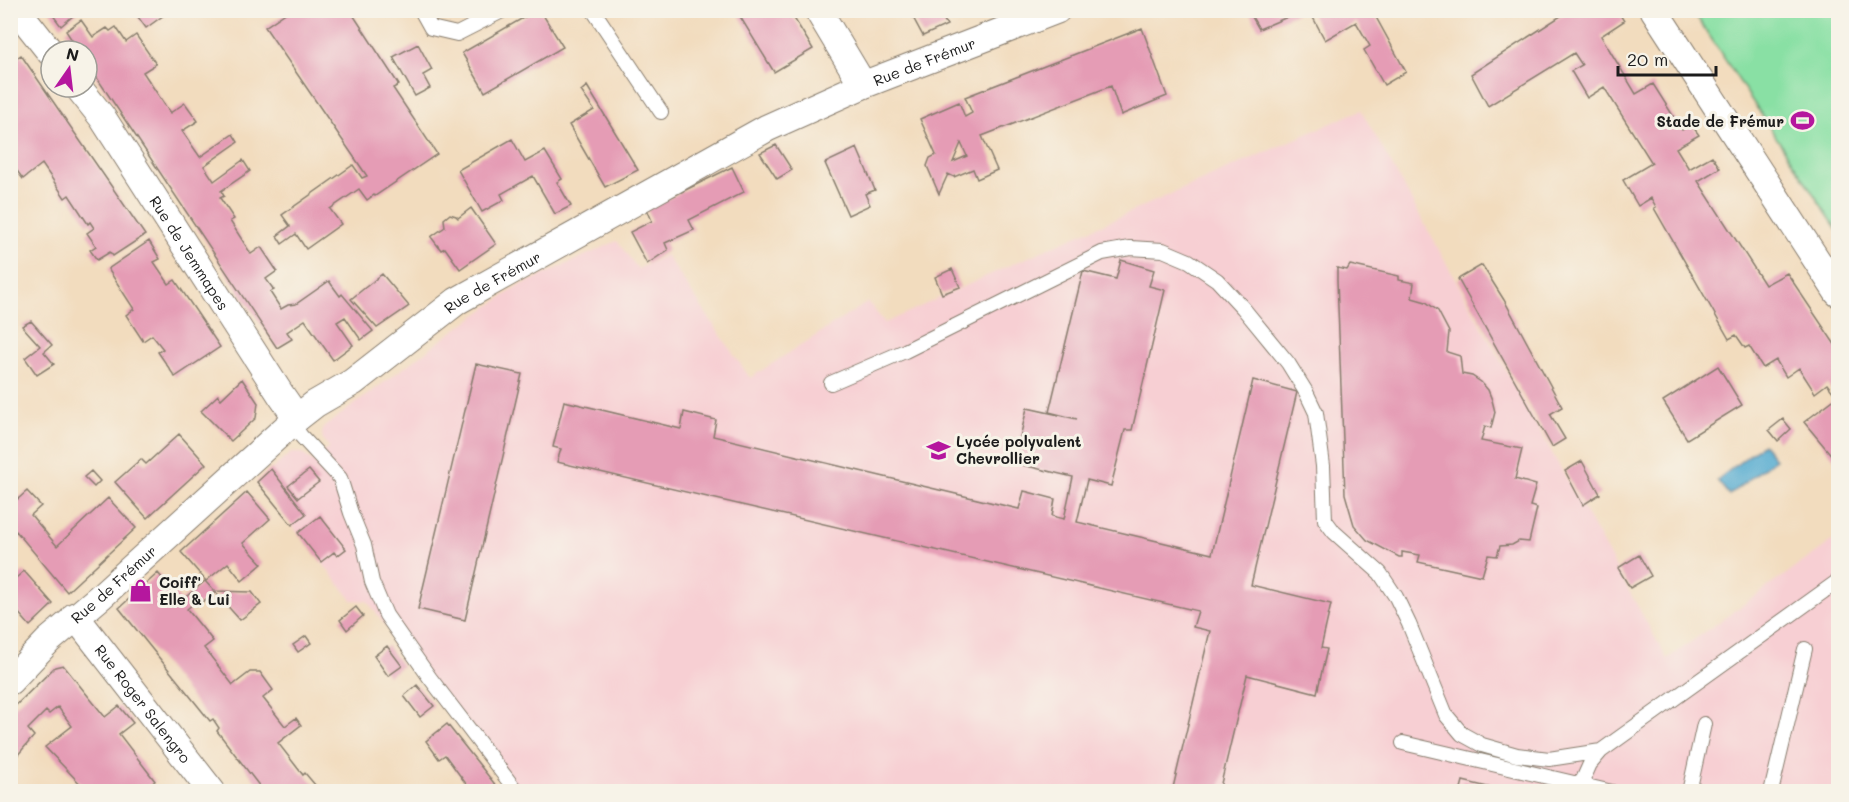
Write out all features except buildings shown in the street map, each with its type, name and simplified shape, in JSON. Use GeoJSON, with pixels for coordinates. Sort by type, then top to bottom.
{"type":"FeatureCollection","features":[{"type":"Feature","properties":{"kind":"street"},"geometry":{"type":"LineString","coordinates":[[18,10],[40,39]]}},
{"type":"Feature","properties":{"kind":"street"},"geometry":{"type":"LineString","coordinates":[[818,10],[863,86]]}},
{"type":"Feature","properties":{"kind":"street","name":"Rue de Frémur"},"geometry":{"type":"LineString","coordinates":[[10,681],[75,616],[109,589],[315,404],[353,382],[457,302],[767,128],[863,86],[1057,10]]}},
{"type":"Feature","properties":{"kind":"street"},"geometry":{"type":"LineString","coordinates":[[1653,10],[1839,293]]}},
{"type":"Feature","properties":{"kind":"street","name":"Rue de Jemmapes"},"geometry":{"type":"LineString","coordinates":[[88,99],[102,117],[295,421]]}},
{"type":"Feature","properties":{"kind":"street","name":"Rue Roger Salengro"},"geometry":{"type":"LineString","coordinates":[[75,616],[212,792]]}},
{"type":"Feature","properties":{"kind":"lane"},"geometry":{"type":"LineString","coordinates":[[421,10],[431,28],[457,34],[504,10]]}},
{"type":"Feature","properties":{"kind":"lane"},"geometry":{"type":"LineString","coordinates":[[593,10],[661,112]]}},
{"type":"Feature","properties":{"kind":"lane"},"geometry":{"type":"LineString","coordinates":[[831,383],[905,351],[1101,253],[1130,248],[1163,250],[1189,261],[1217,280],[1243,308],[1288,363],[1306,392],[1316,413],[1323,466],[1325,520],[1334,532],[1380,573],[1396,597],[1446,715],[1462,734],[1482,745],[1517,755],[1549,759],[1601,751]]}},
{"type":"Feature","properties":{"kind":"lane"},"geometry":{"type":"LineString","coordinates":[[295,421],[301,436],[340,478],[364,545],[372,582],[386,615],[430,678],[518,792]]}},
{"type":"Feature","properties":{"kind":"lane"},"geometry":{"type":"LineString","coordinates":[[1581,784],[1590,764],[1601,751],[1839,581]]}},
{"type":"Feature","properties":{"kind":"lane"},"geometry":{"type":"LineString","coordinates":[[1771,792],[1805,649]]}},
{"type":"Feature","properties":{"kind":"lane"},"geometry":{"type":"LineString","coordinates":[[1689,792],[1704,724]]}},
{"type":"Feature","properties":{"kind":"lane"},"geometry":{"type":"LineString","coordinates":[[1403,743],[1612,792]]}},
{"type":"Feature","properties":{"kind":"shaded area","name":"Lycée polyvalent Chevrollier"},"geometry":{"type":"Polygon","coordinates":[[[1361,110],[1667,659],[1838,537],[1838,791],[511,791],[367,601],[352,600],[257,482],[291,453],[302,453],[312,462],[329,447],[323,440],[324,427],[517,287],[617,241],[638,269],[666,255],[750,378],[868,302],[885,323],[1361,110]]]}},
{"type":"Feature","properties":{"kind":"green space","name":"Stade de Frémur"},"geometry":{"type":"Polygon","coordinates":[[[1693,11],[1838,11],[1838,231],[1693,11]]]}},
{"type":"Feature","properties":{"kind":"water"},"geometry":{"type":"Polygon","coordinates":[[[1763,444],[1775,459],[1729,495],[1717,480],[1763,444]]]}},
{"type":"Feature","properties":{"kind":"place","name":"Stade de Frémur"},"geometry":{"type":"Point","coordinates":[1802,121]}},
{"type":"Feature","properties":{"kind":"place","name":"Lycée polyvalent Chevrollier"},"geometry":{"type":"Point","coordinates":[938,450]}},
{"type":"Feature","properties":{"kind":"place","name":"Coiff' Elle & Lui"},"geometry":{"type":"Point","coordinates":[141,591]}}]}
